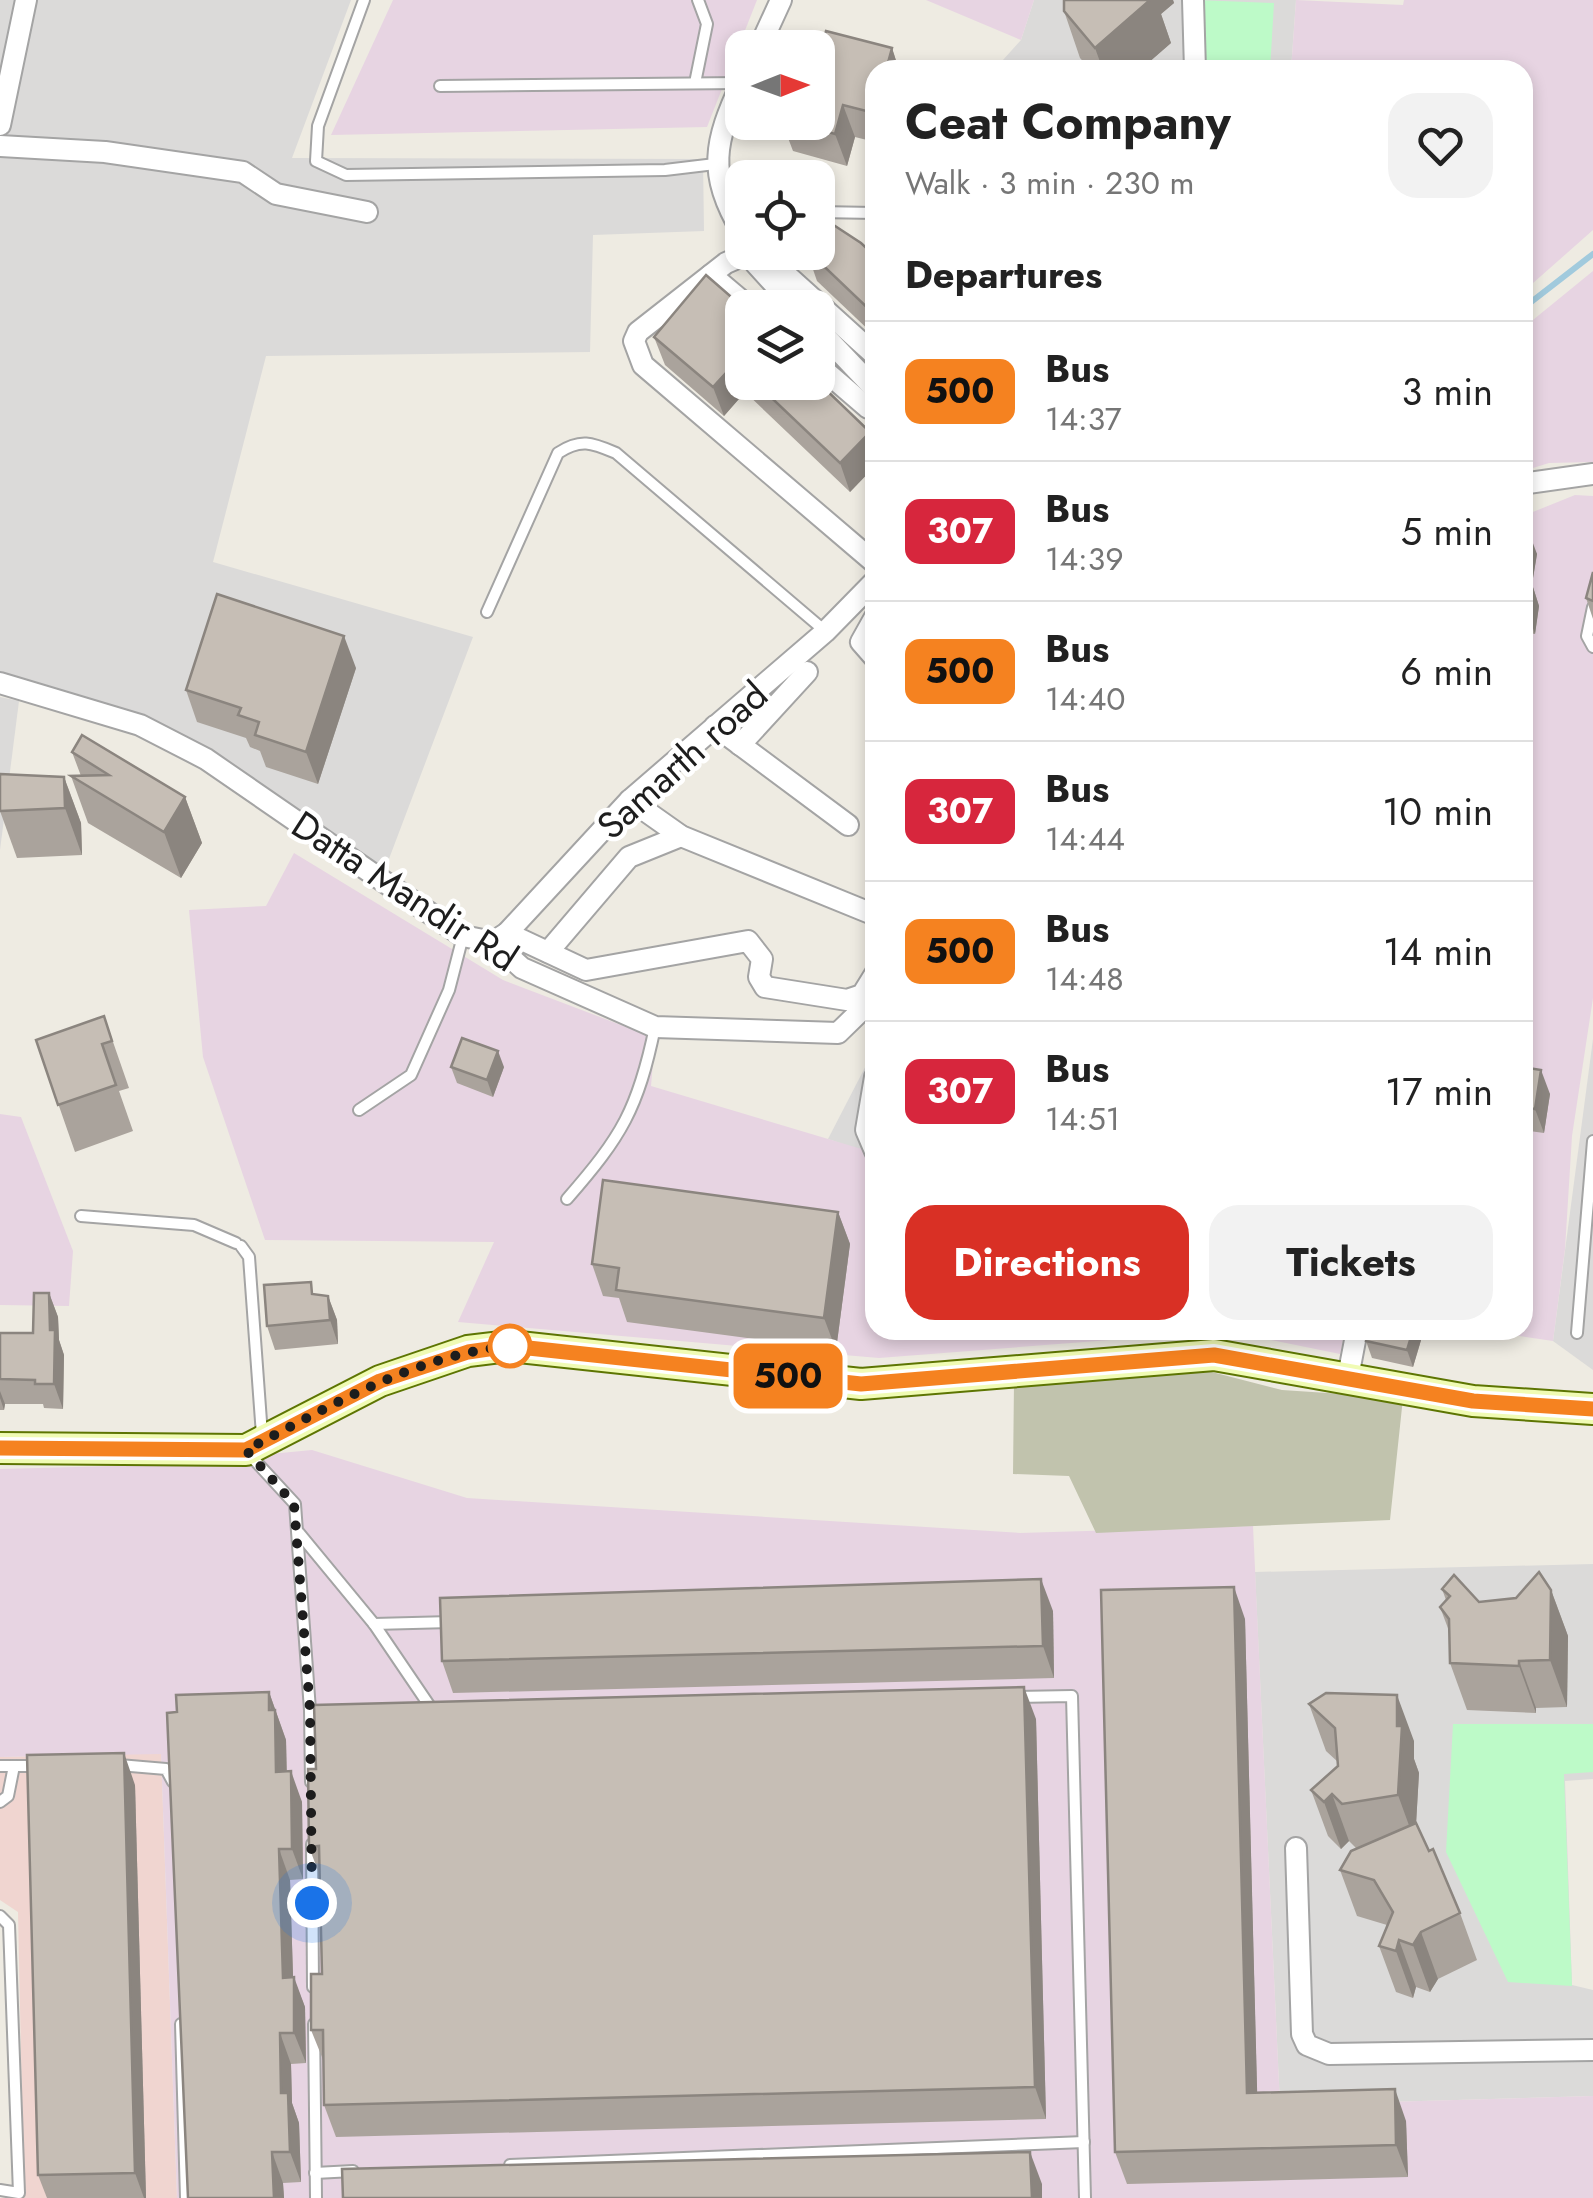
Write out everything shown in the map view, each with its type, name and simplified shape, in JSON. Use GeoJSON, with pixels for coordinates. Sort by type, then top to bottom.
{"type":"FeatureCollection","features":[{"type":"Feature","properties":{"kind":"street"},"geometry":{"type":"LineString","coordinates":[[0,125],[26,0]]}},
{"type":"Feature","properties":{"kind":"street"},"geometry":{"type":"LineString","coordinates":[[768,30],[782,0]]}},
{"type":"Feature","properties":{"kind":"street"},"geometry":{"type":"LineString","coordinates":[[1193,0],[1195,60]]}},
{"type":"Feature","properties":{"kind":"street"},"geometry":{"type":"LineString","coordinates":[[725,120],[715,164],[725,187]]}},
{"type":"Feature","properties":{"kind":"street"},"geometry":{"type":"LineString","coordinates":[[0,146],[106,152],[244,172],[276,194],[367,212]]}},
{"type":"Feature","properties":{"kind":"street"},"geometry":{"type":"LineString","coordinates":[[725,268],[710,274],[638,332],[636,352],[644,365],[865,554]]}},
{"type":"Feature","properties":{"kind":"street"},"geometry":{"type":"LineString","coordinates":[[778,270],[865,345]]}},
{"type":"Feature","properties":{"kind":"street"},"geometry":{"type":"LineString","coordinates":[[710,274],[729,290]]}},
{"type":"Feature","properties":{"kind":"street"},"geometry":{"type":"LineString","coordinates":[[835,351],[865,389]]}},
{"type":"Feature","properties":{"kind":"street"},"geometry":{"type":"LineString","coordinates":[[835,375],[865,394]]}},
{"type":"Feature","properties":{"kind":"street"},"geometry":{"type":"LineString","coordinates":[[1533,482],[1593,474]]}},
{"type":"Feature","properties":{"kind":"street","name":"Samarth road"},"geometry":{"type":"LineString","coordinates":[[500,938],[630,800],[715,726],[813,656],[865,593]]}},
{"type":"Feature","properties":{"kind":"street"},"geometry":{"type":"LineString","coordinates":[[740,745],[813,656]]}},
{"type":"Feature","properties":{"kind":"street","name":"Datta Mandir Rd"},"geometry":{"type":"LineString","coordinates":[[0,683],[140,725],[206,758],[463,936],[500,938],[522,968],[654,1027],[838,1033],[865,1007]]}},
{"type":"Feature","properties":{"kind":"street"},"geometry":{"type":"LineString","coordinates":[[715,726],[848,825]]}},
{"type":"Feature","properties":{"kind":"street"},"geometry":{"type":"LineString","coordinates":[[630,800],[681,836],[865,911]]}},
{"type":"Feature","properties":{"kind":"street"},"geometry":{"type":"LineString","coordinates":[[548,952],[628,857],[681,836]]}},
{"type":"Feature","properties":{"kind":"street"},"geometry":{"type":"LineString","coordinates":[[500,938],[595,970],[748,941],[762,959],[759,977],[765,986],[848,1000],[865,990]]}},
{"type":"Feature","properties":{"kind":"street"},"geometry":{"type":"LineString","coordinates":[[1348,1378],[1355,1340]]}},
{"type":"Feature","properties":{"kind":"street"},"geometry":{"type":"LineString","coordinates":[[0,1448],[254,1446],[380,1381],[468,1352],[510,1346],[861,1384],[1214,1355],[1286,1371],[1473,1401],[1593,1409]]}},
{"type":"Feature","properties":{"kind":"street"},"geometry":{"type":"LineString","coordinates":[[1296,1848],[1302,2034],[1306,2045],[1316,2051],[1341,2054],[1593,2050]]}},
{"type":"Feature","properties":{"kind":"lane"},"geometry":{"type":"LineString","coordinates":[[364,0],[318,126],[316,161],[346,175],[665,170],[715,164]]}},
{"type":"Feature","properties":{"kind":"lane"},"geometry":{"type":"LineString","coordinates":[[696,83],[707,24],[698,0]]}},
{"type":"Feature","properties":{"kind":"lane"},"geometry":{"type":"LineString","coordinates":[[440,86],[725,82]]}},
{"type":"Feature","properties":{"kind":"lane"},"geometry":{"type":"LineString","coordinates":[[835,212],[865,213]]}},
{"type":"Feature","properties":{"kind":"lane"},"geometry":{"type":"LineString","coordinates":[[487,612],[558,453],[588,441],[616,453],[813,656]]}},
{"type":"Feature","properties":{"kind":"lane"},"geometry":{"type":"LineString","coordinates":[[1593,607],[1587,636],[1593,648]]}},
{"type":"Feature","properties":{"kind":"lane"},"geometry":{"type":"LineString","coordinates":[[360,1110],[411,1076],[450,990],[463,936]]}},
{"type":"Feature","properties":{"kind":"lane"},"geometry":{"type":"LineString","coordinates":[[567,1199],[614,1146],[641,1093],[654,1027]]}},
{"type":"Feature","properties":{"kind":"lane"},"geometry":{"type":"LineString","coordinates":[[1577,1333],[1593,1141]]}},
{"type":"Feature","properties":{"kind":"lane"},"geometry":{"type":"LineString","coordinates":[[81,1216],[194,1225],[238,1244],[249,1258],[254,1446],[294,1504],[310,1710],[311,1787]]}},
{"type":"Feature","properties":{"kind":"lane"},"geometry":{"type":"LineString","coordinates":[[298,1532],[374,1624],[431,1708]]}},
{"type":"Feature","properties":{"kind":"lane"},"geometry":{"type":"LineString","coordinates":[[374,1624],[472,1621]]}},
{"type":"Feature","properties":{"kind":"lane"},"geometry":{"type":"LineString","coordinates":[[994,1698],[1072,1696],[1085,2198]]}},
{"type":"Feature","properties":{"kind":"lane"},"geometry":{"type":"LineString","coordinates":[[414,1708],[450,1708]]}},
{"type":"Feature","properties":{"kind":"lane"},"geometry":{"type":"LineString","coordinates":[[310,1710],[328,1710]]}},
{"type":"Feature","properties":{"kind":"lane"},"geometry":{"type":"LineString","coordinates":[[0,1766],[54,1766]]}},
{"type":"Feature","properties":{"kind":"lane"},"geometry":{"type":"LineString","coordinates":[[0,1802],[8,1796],[14,1766]]}},
{"type":"Feature","properties":{"kind":"lane"},"geometry":{"type":"LineString","coordinates":[[113,1766],[166,1769],[172,1778],[173,1798]]}},
{"type":"Feature","properties":{"kind":"lane"},"geometry":{"type":"LineString","coordinates":[[312,1826],[314,1999]]}},
{"type":"Feature","properties":{"kind":"lane"},"geometry":{"type":"LineString","coordinates":[[0,1916],[9,1925],[19,2193],[0,2190]]}},
{"type":"Feature","properties":{"kind":"lane"},"geometry":{"type":"LineString","coordinates":[[180,2018],[186,2198]]}},
{"type":"Feature","properties":{"kind":"lane"},"geometry":{"type":"LineString","coordinates":[[314,2018],[316,2198]]}},
{"type":"Feature","properties":{"kind":"lane"},"geometry":{"type":"LineString","coordinates":[[493,2166],[1084,2142]]}},
{"type":"Feature","properties":{"kind":"lane"},"geometry":{"type":"LineString","coordinates":[[316,2173],[374,2170]]}},
{"type":"Feature","properties":{"kind":"shaded area"},"geometry":{"type":"Polygon","coordinates":[[[0,0],[351,0],[292,158],[703,159],[704,231],[593,235],[590,352],[266,356],[213,562],[473,637],[384,872],[180,733],[0,675],[0,0]]]}},
{"type":"Feature","properties":{"kind":"shaded area"},"geometry":{"type":"Polygon","coordinates":[[[393,0],[757,0],[745,30],[725,30],[725,81],[707,127],[331,135],[393,0]]]}},
{"type":"Feature","properties":{"kind":"shaded area"},"geometry":{"type":"Polygon","coordinates":[[[926,0],[1034,0],[1021,40],[926,0]]]}},
{"type":"Feature","properties":{"kind":"shaded area"},"geometry":{"type":"Polygon","coordinates":[[[1034,0],[1296,0],[1292,60],[1003,60],[1021,40],[1034,0]]]}},
{"type":"Feature","properties":{"kind":"shaded area"},"geometry":{"type":"Polygon","coordinates":[[[1296,0],[1403,5],[1404,0],[1593,0],[1593,230],[1533,283],[1533,60],[1292,60],[1296,0]]]}},
{"type":"Feature","properties":{"kind":"shaded area"},"geometry":{"type":"Polygon","coordinates":[[[1593,271],[1593,462],[1549,463],[1533,468],[1533,320],[1593,271]]]}},
{"type":"Feature","properties":{"kind":"shaded area"},"geometry":{"type":"Polygon","coordinates":[[[1575,495],[1593,496],[1593,998],[1572,1136],[1565,1249],[1553,1341],[1533,1338],[1533,512],[1575,495]]]}},
{"type":"Feature","properties":{"kind":"shaded area"},"geometry":{"type":"Polygon","coordinates":[[[0,697],[19,701],[0,850],[0,697]]]}},
{"type":"Feature","properties":{"kind":"shaded area"},"geometry":{"type":"Polygon","coordinates":[[[294,853],[503,980],[655,1038],[651,1086],[865,1150],[865,1340],[1111,1340],[879,1358],[458,1322],[494,1242],[265,1240],[203,1057],[189,910],[266,906],[294,853]]]}},
{"type":"Feature","properties":{"kind":"shaded area"},"geometry":{"type":"Polygon","coordinates":[[[1593,1039],[1593,1370],[1553,1341],[1593,1039]]]}},
{"type":"Feature","properties":{"kind":"shaded area"},"geometry":{"type":"Polygon","coordinates":[[[865,1067],[865,1152],[828,1139],[865,1067]]]}},
{"type":"Feature","properties":{"kind":"shaded area"},"geometry":{"type":"Polygon","coordinates":[[[0,1114],[21,1117],[73,1251],[69,1306],[0,1305],[0,1114]]]}},
{"type":"Feature","properties":{"kind":"shaded area"},"geometry":{"type":"Polygon","coordinates":[[[1271,1340],[1343,1340],[1340,1354],[1271,1340]]]}},
{"type":"Feature","properties":{"kind":"shaded area"},"geometry":{"type":"Polygon","coordinates":[[[1208,1371],[1282,1390],[1403,1398],[1390,1520],[1096,1533],[1069,1476],[1013,1474],[1014,1382],[1208,1371]]]}},
{"type":"Feature","properties":{"kind":"shaded area"},"geometry":{"type":"Polygon","coordinates":[[[312,1450],[467,1498],[1020,1533],[1253,1526],[1280,2105],[1593,2096],[1593,2198],[177,2198],[161,1754],[0,1757],[0,1469],[153,1465],[312,1450]]]}},
{"type":"Feature","properties":{"kind":"shaded area"},"geometry":{"type":"Polygon","coordinates":[[[1593,1564],[1593,1779],[1565,1781],[1572,1985],[1593,1990],[1593,2096],[1280,2105],[1255,1572],[1593,1564]]]}},
{"type":"Feature","properties":{"kind":"shaded area"},"geometry":{"type":"Polygon","coordinates":[[[161,1753],[177,2198],[24,2198],[18,1912],[0,1900],[0,1757],[161,1753]]]}},
{"type":"Feature","properties":{"kind":"green space"},"geometry":{"type":"Polygon","coordinates":[[[1197,0],[1274,3],[1271,60],[1193,60],[1197,0]]]}},
{"type":"Feature","properties":{"kind":"green space"},"geometry":{"type":"Polygon","coordinates":[[[1453,1724],[1593,1724],[1593,1772],[1564,1774],[1572,1986],[1508,1982],[1446,1852],[1453,1724]]]}},
{"type":"Feature","properties":{"kind":"building"},"geometry":{"type":"Polygon","coordinates":[[[1064,0],[1150,0],[1095,48],[1064,11],[1064,0]]]}},
{"type":"Feature","properties":{"kind":"building"},"geometry":{"type":"Polygon","coordinates":[[[835,33],[892,48],[889,60],[865,60],[865,111],[843,105],[835,134],[835,33]]]}},
{"type":"Feature","properties":{"kind":"building"},"geometry":{"type":"Polygon","coordinates":[[[835,226],[865,247],[865,305],[828,270],[835,270],[835,226]]]}},
{"type":"Feature","properties":{"kind":"building"},"geometry":{"type":"Polygon","coordinates":[[[706,275],[725,292],[725,374],[713,387],[654,337],[706,275]]]}},
{"type":"Feature","properties":{"kind":"building"},"geometry":{"type":"Polygon","coordinates":[[[835,398],[865,427],[865,437],[840,463],[774,400],[835,398]]]}},
{"type":"Feature","properties":{"kind":"building"},"geometry":{"type":"Polygon","coordinates":[[[1593,572],[1593,601],[1586,598],[1593,572]]]}},
{"type":"Feature","properties":{"kind":"building"},"geometry":{"type":"Polygon","coordinates":[[[217,594],[344,636],[306,752],[255,735],[259,722],[238,715],[241,708],[186,690],[217,594]]]}},
{"type":"Feature","properties":{"kind":"building"},"geometry":{"type":"Polygon","coordinates":[[[82,735],[185,797],[164,832],[71,776],[109,775],[72,752],[82,735]]]}},
{"type":"Feature","properties":{"kind":"building"},"geometry":{"type":"Polygon","coordinates":[[[0,774],[64,777],[65,808],[0,811],[0,774]]]}},
{"type":"Feature","properties":{"kind":"building"},"geometry":{"type":"Polygon","coordinates":[[[104,1016],[112,1041],[102,1044],[116,1085],[58,1105],[36,1040],[104,1016]]]}},
{"type":"Feature","properties":{"kind":"building"},"geometry":{"type":"Polygon","coordinates":[[[462,1038],[498,1051],[487,1080],[451,1067],[462,1038]]]}},
{"type":"Feature","properties":{"kind":"building"},"geometry":{"type":"Polygon","coordinates":[[[1533,1069],[1541,1070],[1533,1109],[1533,1069]]]}},
{"type":"Feature","properties":{"kind":"building"},"geometry":{"type":"Polygon","coordinates":[[[603,1180],[838,1212],[824,1318],[616,1290],[619,1268],[592,1264],[603,1180]]]}},
{"type":"Feature","properties":{"kind":"building"},"geometry":{"type":"Polygon","coordinates":[[[311,1282],[312,1294],[328,1296],[330,1320],[267,1326],[264,1285],[311,1282]]]}},
{"type":"Feature","properties":{"kind":"building"},"geometry":{"type":"Polygon","coordinates":[[[34,1293],[49,1293],[50,1330],[55,1330],[54,1384],[0,1379],[0,1333],[33,1333],[34,1293]]]}},
{"type":"Feature","properties":{"kind":"building"},"geometry":{"type":"Polygon","coordinates":[[[1366,1340],[1410,1340],[1407,1350],[1366,1340]]]}},
{"type":"Feature","properties":{"kind":"building"},"geometry":{"type":"Polygon","coordinates":[[[1539,1572],[1551,1590],[1550,1660],[1519,1661],[1519,1666],[1450,1663],[1449,1619],[1440,1607],[1450,1596],[1442,1589],[1454,1575],[1479,1602],[1516,1598],[1539,1572]]]}},
{"type":"Feature","properties":{"kind":"building"},"geometry":{"type":"Polygon","coordinates":[[[1041,1579],[1043,1646],[442,1661],[440,1598],[1041,1579]]]}},
{"type":"Feature","properties":{"kind":"building"},"geometry":{"type":"Polygon","coordinates":[[[1234,1587],[1247,2093],[1395,2089],[1396,2145],[1115,2152],[1101,1590],[1234,1587]]]}},
{"type":"Feature","properties":{"kind":"building"},"geometry":{"type":"Polygon","coordinates":[[[1024,1687],[1035,2087],[324,2105],[323,2030],[311,2030],[311,1974],[322,1974],[319,1846],[309,1847],[308,1769],[316,1769],[314,1705],[1024,1687]]]}},
{"type":"Feature","properties":{"kind":"building"},"geometry":{"type":"Polygon","coordinates":[[[269,1692],[269,1710],[275,1710],[276,1772],[291,1771],[292,1849],[279,1849],[283,1978],[294,1977],[294,2033],[280,2033],[281,2093],[288,2093],[290,2152],[272,2152],[274,2198],[188,2198],[167,1713],[177,1712],[176,1695],[269,1692]]]}},
{"type":"Feature","properties":{"kind":"building"},"geometry":{"type":"Polygon","coordinates":[[[1326,1693],[1397,1695],[1397,1726],[1402,1726],[1398,1795],[1342,1804],[1332,1794],[1324,1802],[1311,1790],[1338,1766],[1335,1728],[1309,1704],[1326,1693]]]}},
{"type":"Feature","properties":{"kind":"building"},"geometry":{"type":"Polygon","coordinates":[[[124,1753],[135,2173],[38,2175],[27,1755],[124,1753]]]}},
{"type":"Feature","properties":{"kind":"building"},"geometry":{"type":"Polygon","coordinates":[[[1416,1823],[1429,1851],[1433,1849],[1460,1913],[1421,1932],[1413,1945],[1399,1940],[1396,1951],[1379,1946],[1393,1912],[1374,1880],[1340,1870],[1351,1851],[1416,1823]]]}},
{"type":"Feature","properties":{"kind":"building"},"geometry":{"type":"Polygon","coordinates":[[[1030,2152],[1032,2198],[343,2198],[342,2169],[1030,2152]]]}},
{"type":"Feature","properties":{"kind":"waterway"},"geometry":{"type":"LineString","coordinates":[[1533,300],[1593,254]]}},
{"type":"Feature","properties":{"kind":"bus line","name":"500"},"geometry":{"type":"LineString","coordinates":[[0,1448],[246,1450],[380,1381],[468,1352],[510,1346],[861,1384],[1214,1355],[1286,1371],[1473,1401],[1593,1409]]}},
{"type":"Feature","properties":{"kind":"route"},"geometry":{"type":"LineString","coordinates":[[312,1903],[310,1710],[294,1504],[246,1450],[380,1381],[468,1352],[510,1346]]}}]}
